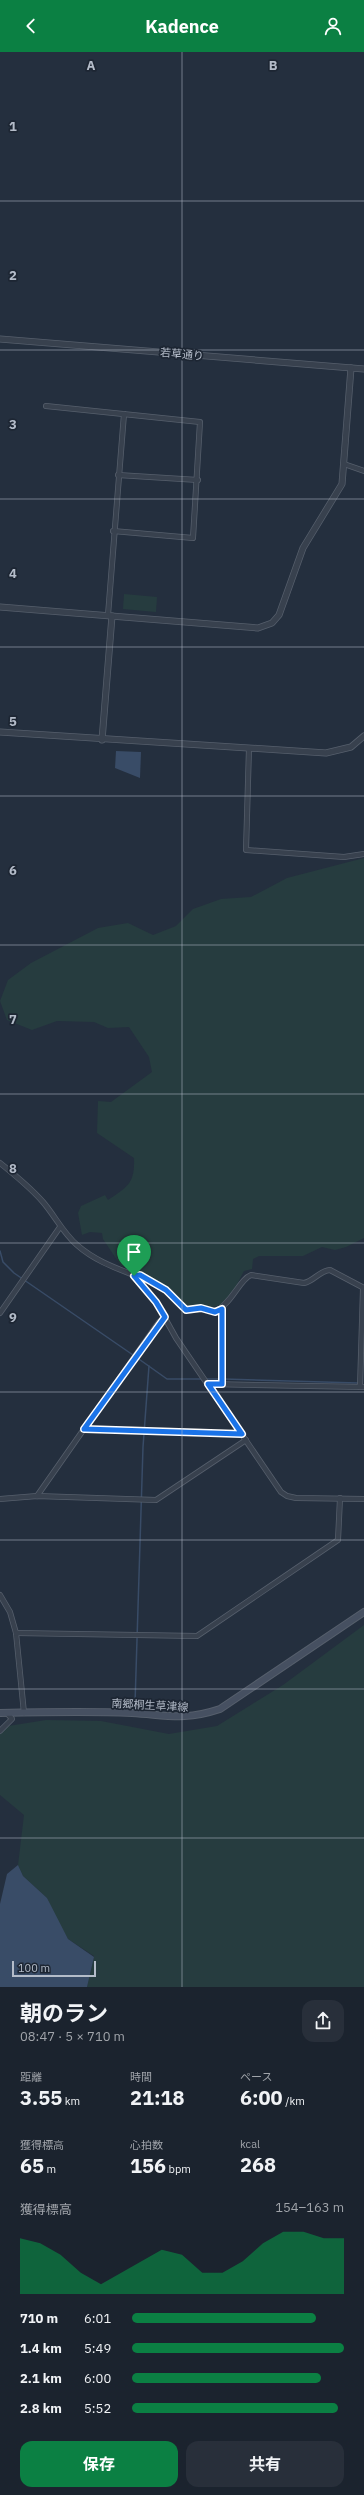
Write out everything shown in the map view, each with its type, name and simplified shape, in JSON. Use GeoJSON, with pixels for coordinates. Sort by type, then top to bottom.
{"type":"FeatureCollection","features":[{"type":"Feature","properties":{"kind":"main road","name":"南郷桐生草津線"},"geometry":{"type":"LineString","coordinates":[[3,1713],[133,1713],[188,1718],[200,1716],[225,1705],[364,1612]]}},
{"type":"Feature","properties":{"kind":"street","name":"若草通り"},"geometry":{"type":"LineString","coordinates":[[0,339],[364,369]]}},
{"type":"Feature","properties":{"kind":"street"},"geometry":{"type":"LineString","coordinates":[[0,607],[258,628],[272,623],[279,615],[303,548],[342,484],[351,368]]}},
{"type":"Feature","properties":{"kind":"street"},"geometry":{"type":"LineString","coordinates":[[46,406],[200,422],[198,480],[193,538],[113,531]]}},
{"type":"Feature","properties":{"kind":"street"},"geometry":{"type":"LineString","coordinates":[[102,740],[110,616],[113,531],[124,414]]}},
{"type":"Feature","properties":{"kind":"street"},"geometry":{"type":"LineString","coordinates":[[344,464],[364,471]]}},
{"type":"Feature","properties":{"kind":"street"},"geometry":{"type":"LineString","coordinates":[[118,475],[198,480]]}},
{"type":"Feature","properties":{"kind":"street"},"geometry":{"type":"LineString","coordinates":[[0,732],[102,740],[334,753],[352,747],[364,736]]}},
{"type":"Feature","properties":{"kind":"street"},"geometry":{"type":"LineString","coordinates":[[249,748],[246,850],[344,857],[364,854]]}},
{"type":"Feature","properties":{"kind":"street"},"geometry":{"type":"LineString","coordinates":[[0,1163],[32,1190],[53,1214],[60,1227],[89,1255],[134,1276],[156,1302],[176,1338],[281,1492],[287,1496],[364,1499]]}},
{"type":"Feature","properties":{"kind":"street"},"geometry":{"type":"LineString","coordinates":[[0,1313],[60,1227]]}},
{"type":"Feature","properties":{"kind":"street"},"geometry":{"type":"LineString","coordinates":[[134,1276],[140,1275],[166,1290],[186,1310],[201,1308],[215,1312],[222,1309],[239,1289],[244,1279],[251,1275],[304,1283],[319,1274],[330,1270],[364,1288],[362,1387],[208,1384]]}},
{"type":"Feature","properties":{"kind":"street"},"geometry":{"type":"LineString","coordinates":[[222,1309],[222,1384]]}},
{"type":"Feature","properties":{"kind":"street"},"geometry":{"type":"LineString","coordinates":[[36,1496],[165,1317]]}},
{"type":"Feature","properties":{"kind":"street"},"geometry":{"type":"LineString","coordinates":[[84,1429],[242,1434]]}},
{"type":"Feature","properties":{"kind":"street"},"geometry":{"type":"LineString","coordinates":[[0,1499],[36,1496],[156,1500],[246,1440]]}},
{"type":"Feature","properties":{"kind":"street"},"geometry":{"type":"LineString","coordinates":[[16,1633],[197,1636],[338,1540],[340,1498]]}},
{"type":"Feature","properties":{"kind":"street"},"geometry":{"type":"LineString","coordinates":[[0,1595],[10,1612],[16,1633],[24,1713]]}},
{"type":"Feature","properties":{"kind":"street"},"geometry":{"type":"LineString","coordinates":[[0,1731],[12,1719],[3,1713]]}},
{"type":"Feature","properties":{"kind":"green space"},"geometry":{"type":"Polygon","coordinates":[[[124,594],[157,597],[156,612],[123,609],[124,594]]]}},
{"type":"Feature","properties":{"kind":"green space"},"geometry":{"type":"Polygon","coordinates":[[[364,858],[364,1238],[346,1247],[335,1250],[322,1247],[303,1256],[259,1256],[253,1259],[252,1269],[244,1271],[230,1297],[225,1302],[212,1307],[184,1306],[172,1291],[143,1274],[121,1266],[103,1239],[102,1233],[90,1232],[82,1235],[78,1213],[81,1206],[105,1195],[108,1200],[129,1184],[133,1173],[134,1158],[97,1133],[98,1101],[111,1102],[152,1072],[149,1057],[129,1027],[108,1028],[94,1022],[57,1021],[32,1030],[7,1020],[0,1001],[8,980],[31,963],[98,928],[128,923],[153,935],[176,926],[193,909],[221,899],[251,897],[287,878],[364,858]]]}},
{"type":"Feature","properties":{"kind":"green space"},"geometry":{"type":"Polygon","coordinates":[[[364,1625],[364,1987],[87,1987],[94,1956],[68,1939],[54,1915],[47,1898],[23,1876],[18,1865],[24,1815],[0,1795],[0,1731],[2,1727],[46,1720],[101,1721],[169,1734],[217,1726],[283,1685],[364,1625]]]}},
{"type":"Feature","properties":{"kind":"water"},"geometry":{"type":"Polygon","coordinates":[[[116,751],[141,752],[140,778],[115,768],[116,751]]]}},
{"type":"Feature","properties":{"kind":"water"},"geometry":{"type":"Polygon","coordinates":[[[18,1865],[23,1876],[47,1898],[68,1939],[94,1957],[87,1987],[0,1987],[0,1904],[7,1874],[18,1865]]]}},
{"type":"Feature","properties":{"kind":"waterway"},"geometry":{"type":"LineString","coordinates":[[0,1251],[3,1262],[14,1273],[133,1355]]}},
{"type":"Feature","properties":{"kind":"waterway"},"geometry":{"type":"LineString","coordinates":[[136,1357],[167,1379],[202,1379]]}},
{"type":"Feature","properties":{"kind":"waterway"},"geometry":{"type":"LineString","coordinates":[[135,1704],[143,1447],[149,1366]]}},
{"type":"Feature","properties":{"kind":"waterway"},"geometry":{"type":"LineString","coordinates":[[206,1379],[220,1379]]}},
{"type":"Feature","properties":{"kind":"waterway"},"geometry":{"type":"LineString","coordinates":[[224,1379],[358,1383]]}},
{"type":"Feature","properties":{"kind":"route"},"geometry":{"type":"LineString","coordinates":[[140,1275],[153,1285],[166,1290],[172,1294],[182,1308],[186,1310],[201,1308],[210,1312],[215,1312],[222,1309],[222,1384],[208,1384],[242,1434],[84,1429],[159,1322],[165,1317],[142,1283],[134,1276],[140,1275]]}}]}
